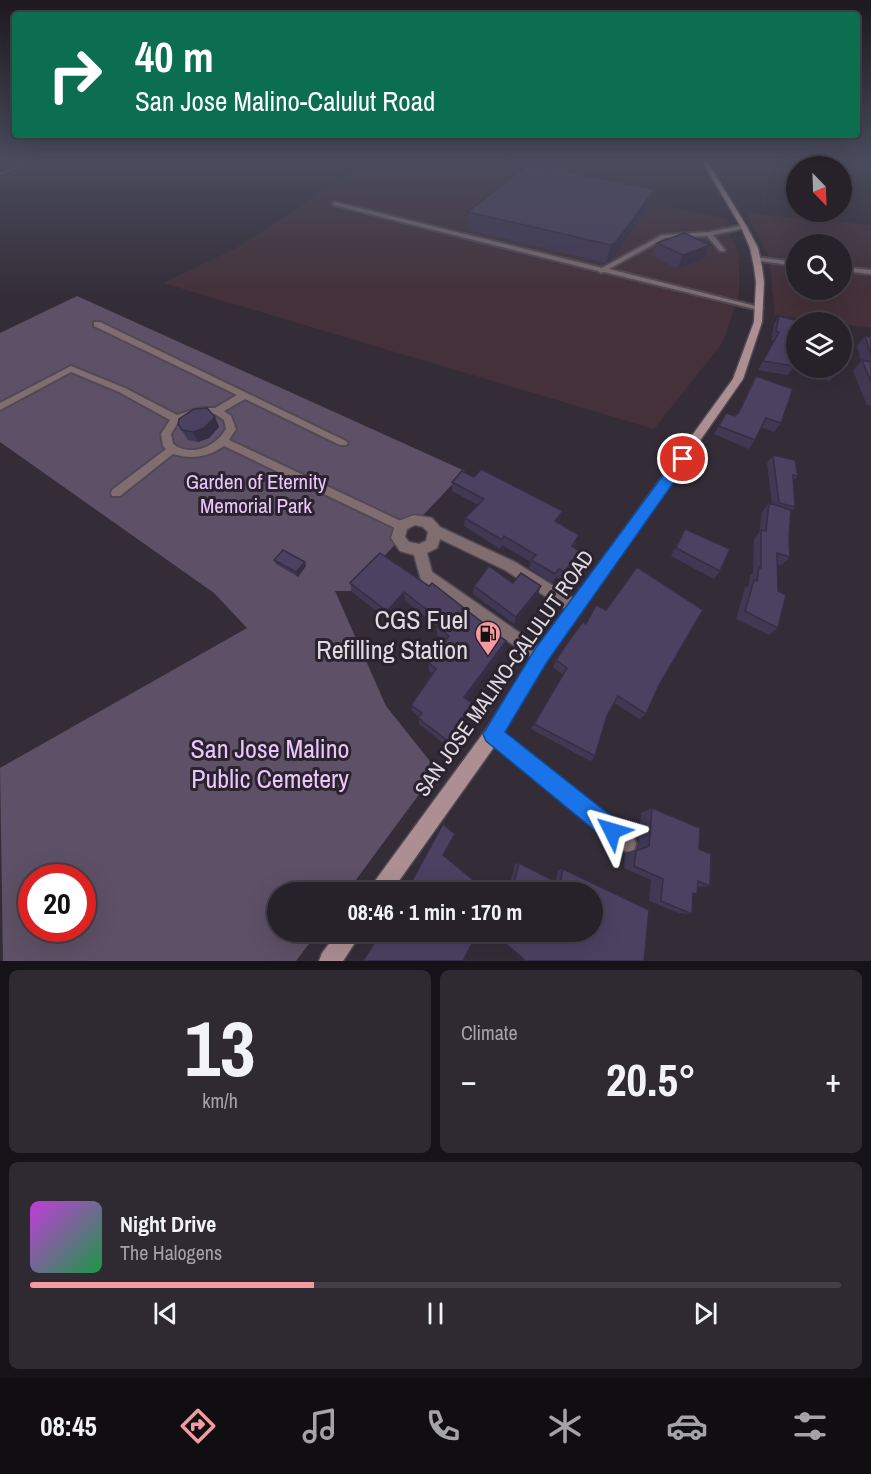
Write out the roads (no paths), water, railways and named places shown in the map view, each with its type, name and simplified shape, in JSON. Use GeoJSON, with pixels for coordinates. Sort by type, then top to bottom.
{"type":"FeatureCollection","features":[{"type":"Feature","properties":{"kind":"main road","name":"SAN JOSE MALINO-CALULUT ROAD"},"geometry":{"type":"LineString","coordinates":[[386,882],[493,734],[541,656],[738,379],[758,322],[760,282],[756,259],[744,227],[731,206]]}},
{"type":"Feature","properties":{"kind":"main road"},"geometry":{"type":"LineString","coordinates":[[330,961],[344,942]]}},
{"type":"Feature","properties":{"kind":"street"},"geometry":{"type":"LineString","coordinates":[[435,531],[432,544],[420,550],[414,550],[401,544],[398,533],[401,526],[420,520],[427,522],[435,531],[510,566],[576,608]]}},
{"type":"Feature","properties":{"kind":"street"},"geometry":{"type":"LineString","coordinates":[[420,550],[426,576],[541,656]]}},
{"type":"Feature","properties":{"kind":"lane"},"geometry":{"type":"LineString","coordinates":[[342,206],[759,308]]}},
{"type":"Feature","properties":{"kind":"lane"},"geometry":{"type":"LineString","coordinates":[[601,271],[664,236],[709,234],[744,227]]}},
{"type":"Feature","properties":{"kind":"lane"},"geometry":{"type":"LineString","coordinates":[[709,234],[722,250]]}},
{"type":"Feature","properties":{"kind":"lane"},"geometry":{"type":"LineString","coordinates":[[756,259],[786,263]]}},
{"type":"Feature","properties":{"kind":"lane"},"geometry":{"type":"LineString","coordinates":[[852,270],[871,272]]}},
{"type":"Feature","properties":{"kind":"lane"},"geometry":{"type":"LineString","coordinates":[[97,324],[343,443]]}},
{"type":"Feature","properties":{"kind":"lane"},"geometry":{"type":"LineString","coordinates":[[0,407],[71,369],[122,390],[176,419]]}},
{"type":"Feature","properties":{"kind":"lane"},"geometry":{"type":"LineString","coordinates":[[217,411],[228,418],[231,423],[228,435],[223,441],[197,453],[172,450],[168,446],[166,434],[176,419],[200,411],[217,411],[243,396]]}},
{"type":"Feature","properties":{"kind":"lane"},"geometry":{"type":"LineString","coordinates":[[223,441],[401,526]]}},
{"type":"Feature","properties":{"kind":"lane"},"geometry":{"type":"LineString","coordinates":[[116,493],[172,450]]}},
{"type":"Feature","properties":{"kind":"lane"},"geometry":{"type":"LineString","coordinates":[[493,734],[628,844]]}},
{"type":"Feature","properties":{"kind":"place","name":"CGS Fuel Refilling Station"},"geometry":{"type":"Point","coordinates":[488,657]}},
{"type":"Feature","properties":{"kind":"park label","name":"Garden of Eternity Memorial Park"},"geometry":{"type":"Point","coordinates":[256,493]}},
{"type":"Feature","properties":{"kind":"park label","name":"San Jose Malino Public Cemetery"},"geometry":{"type":"Point","coordinates":[270,763]}}]}
